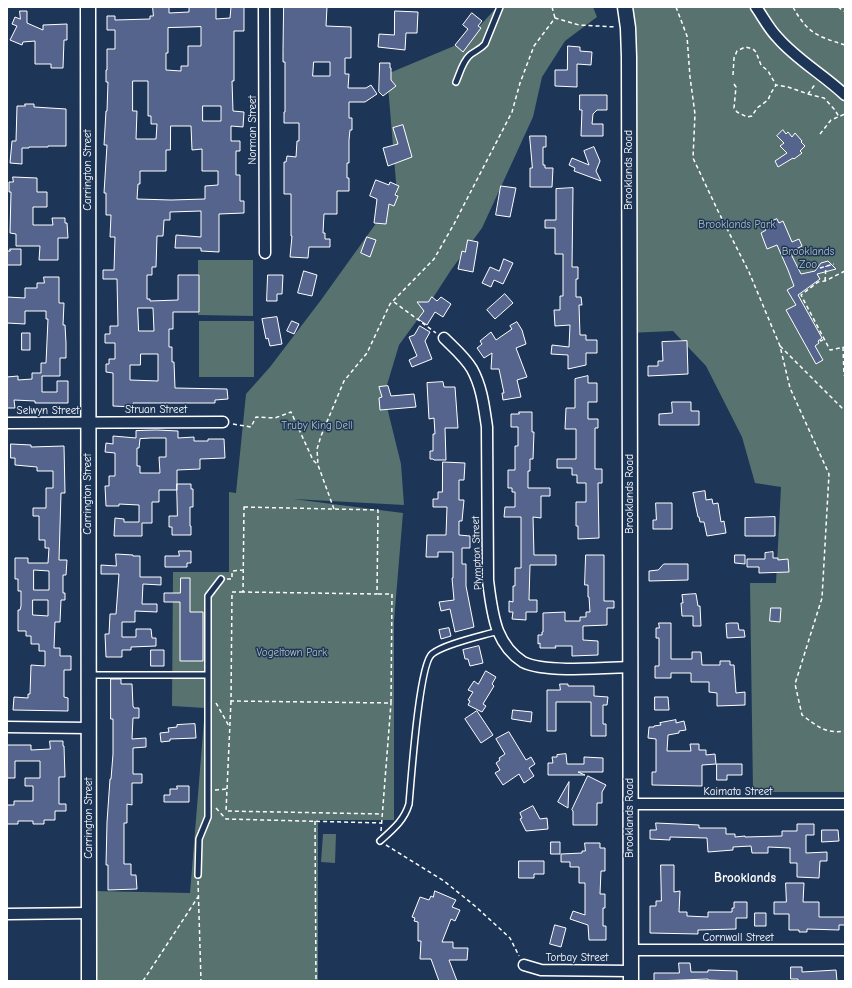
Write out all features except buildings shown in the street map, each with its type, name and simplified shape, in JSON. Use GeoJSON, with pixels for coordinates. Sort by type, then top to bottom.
{"type":"FeatureCollection","features":[{"type":"Feature","properties":{"kind":"main road","name":"Carrington Street"},"geometry":{"type":"LineString","coordinates":[[88,7],[89,981]]}},
{"type":"Feature","properties":{"kind":"main road","name":"Brooklands Road"},"geometry":{"type":"LineString","coordinates":[[625,7],[628,28],[630,976]]}},
{"type":"Feature","properties":{"kind":"street","name":"Norman Street"},"geometry":{"type":"LineString","coordinates":[[264,7],[265,253]]}},
{"type":"Feature","properties":{"kind":"street"},"geometry":{"type":"LineString","coordinates":[[756,7],[777,38],[845,95]]}},
{"type":"Feature","properties":{"kind":"street","name":"Plympton Street"},"geometry":{"type":"LineString","coordinates":[[444,338],[472,369],[480,388],[484,407],[487,427],[488,580],[491,605],[498,631],[504,643],[513,654],[534,666],[562,668],[630,667]]}},
{"type":"Feature","properties":{"kind":"street","name":"Struan Street"},"geometry":{"type":"LineString","coordinates":[[88,422],[223,422]]}},
{"type":"Feature","properties":{"kind":"street","name":"Selwyn Street"},"geometry":{"type":"LineString","coordinates":[[7,423],[88,422]]}},
{"type":"Feature","properties":{"kind":"street"},"geometry":{"type":"LineString","coordinates":[[7,727],[88,728]]}},
{"type":"Feature","properties":{"kind":"street","name":"Kaimata Street"},"geometry":{"type":"LineString","coordinates":[[630,804],[845,804]]}},
{"type":"Feature","properties":{"kind":"street"},"geometry":{"type":"LineString","coordinates":[[7,914],[89,913]]}},
{"type":"Feature","properties":{"kind":"street","name":"Cornwall Street"},"geometry":{"type":"LineString","coordinates":[[631,950],[845,950]]}},
{"type":"Feature","properties":{"kind":"street","name":"Torbay Street"},"geometry":{"type":"LineString","coordinates":[[524,965],[541,970],[630,976]]}},
{"type":"Feature","properties":{"kind":"lane"},"geometry":{"type":"LineString","coordinates":[[456,82],[465,61],[470,55],[482,48],[500,7]]}},
{"type":"Feature","properties":{"kind":"lane"},"geometry":{"type":"LineString","coordinates":[[198,875],[199,839],[208,817],[208,596],[220,579]]}},
{"type":"Feature","properties":{"kind":"lane"},"geometry":{"type":"LineString","coordinates":[[380,841],[402,820],[409,804],[416,728],[424,668],[430,654],[444,647],[498,631]]}},
{"type":"Feature","properties":{"kind":"lane"},"geometry":{"type":"LineString","coordinates":[[88,674],[207,675]]}},
{"type":"Feature","properties":{"kind":"path"},"geometry":{"type":"LineString","coordinates":[[676,7],[687,36],[695,114],[693,158],[749,272],[780,346],[790,388],[829,474],[822,598],[796,684],[802,715],[819,728],[839,732],[845,731]]}},
{"type":"Feature","properties":{"kind":"path"},"geometry":{"type":"LineString","coordinates":[[793,7],[809,30],[824,38],[845,45]]}},
{"type":"Feature","properties":{"kind":"path"},"geometry":{"type":"LineString","coordinates":[[838,7],[845,12]]}},
{"type":"Feature","properties":{"kind":"path"},"geometry":{"type":"LineString","coordinates":[[552,8],[555,18]]}},
{"type":"Feature","properties":{"kind":"path"},"geometry":{"type":"LineString","coordinates":[[555,18],[579,25],[628,28]]}},
{"type":"Feature","properties":{"kind":"path"},"geometry":{"type":"LineString","coordinates":[[334,509],[318,465],[317,449],[344,381],[367,353],[390,304],[434,260],[512,112],[520,83],[534,46],[555,18]]}},
{"type":"Feature","properties":{"kind":"path"},"geometry":{"type":"LineString","coordinates":[[733,75],[734,58],[737,51],[744,47],[749,48],[756,52],[761,64],[768,71],[776,85]]}},
{"type":"Feature","properties":{"kind":"path"},"geometry":{"type":"LineString","coordinates":[[808,94],[822,75]]}},
{"type":"Feature","properties":{"kind":"path"},"geometry":{"type":"LineString","coordinates":[[734,84],[736,87],[734,108],[737,112],[747,117],[752,116],[757,108],[766,102],[776,85]]}},
{"type":"Feature","properties":{"kind":"path"},"geometry":{"type":"LineString","coordinates":[[776,85],[788,87],[824,98],[835,110],[838,117]]}},
{"type":"Feature","properties":{"kind":"path"},"geometry":{"type":"LineString","coordinates":[[820,134],[831,120],[845,114]]}},
{"type":"Feature","properties":{"kind":"path"},"geometry":{"type":"LineString","coordinates":[[820,268],[834,264]]}},
{"type":"Feature","properties":{"kind":"path"},"geometry":{"type":"LineString","coordinates":[[825,281],[826,266]]}},
{"type":"Feature","properties":{"kind":"path"},"geometry":{"type":"LineString","coordinates":[[845,271],[825,281],[818,282],[802,295],[805,304],[830,350],[844,347],[845,375]]}},
{"type":"Feature","properties":{"kind":"path"},"geometry":{"type":"LineString","coordinates":[[393,302],[444,338]]}},
{"type":"Feature","properties":{"kind":"path"},"geometry":{"type":"LineString","coordinates":[[820,340],[821,341],[824,339]]}},
{"type":"Feature","properties":{"kind":"path"},"geometry":{"type":"LineString","coordinates":[[780,346],[845,411]]}},
{"type":"Feature","properties":{"kind":"path"},"geometry":{"type":"LineString","coordinates":[[223,422],[250,427],[256,417],[275,418],[290,412],[313,460],[318,465]]}},
{"type":"Feature","properties":{"kind":"path"},"geometry":{"type":"LineString","coordinates":[[243,592],[244,508],[334,509],[378,510],[377,594]]}},
{"type":"Feature","properties":{"kind":"path"},"geometry":{"type":"LineString","coordinates":[[220,579],[232,579],[232,571],[244,570]]}},
{"type":"Feature","properties":{"kind":"path"},"geometry":{"type":"LineString","coordinates":[[208,799],[226,819],[381,823],[382,814],[391,703],[392,594],[232,592],[231,701],[226,811],[382,814]]}},
{"type":"Feature","properties":{"kind":"path"},"geometry":{"type":"LineString","coordinates":[[207,687],[230,727]]}},
{"type":"Feature","properties":{"kind":"path"},"geometry":{"type":"LineString","coordinates":[[231,701],[391,703]]}},
{"type":"Feature","properties":{"kind":"path"},"geometry":{"type":"LineString","coordinates":[[207,791],[227,789]]}},
{"type":"Feature","properties":{"kind":"path"},"geometry":{"type":"LineString","coordinates":[[315,821],[316,981]]}},
{"type":"Feature","properties":{"kind":"path"},"geometry":{"type":"LineString","coordinates":[[380,841],[444,881],[475,906],[510,938],[524,965]]}},
{"type":"Feature","properties":{"kind":"path"},"geometry":{"type":"LineString","coordinates":[[198,875],[201,981]]}},
{"type":"Feature","properties":{"kind":"path"},"geometry":{"type":"LineString","coordinates":[[145,981],[198,897]]}},
{"type":"Feature","properties":{"kind":"green space"},"geometry":{"type":"Polygon","coordinates":[[[497,7],[593,7],[597,17],[565,41],[542,77],[533,117],[482,228],[399,345],[384,395],[401,464],[404,505],[293,499],[403,513],[394,621],[394,820],[318,820],[318,981],[94,981],[94,891],[190,893],[205,708],[172,706],[173,572],[229,572],[229,492],[236,493],[246,394],[270,367],[321,300],[397,194],[387,74],[466,41],[497,7]]]}},
{"type":"Feature","properties":{"kind":"green space","name":"Brooklands Park"},"geometry":{"type":"Polygon","coordinates":[[[629,7],[845,7],[845,792],[753,792],[750,583],[776,583],[781,487],[755,483],[742,437],[706,366],[673,331],[628,333],[629,7]]]}},
{"type":"Feature","properties":{"kind":"green space"},"geometry":{"type":"Polygon","coordinates":[[[198,260],[253,260],[253,316],[198,315],[198,260]]]}},
{"type":"Feature","properties":{"kind":"green space"},"geometry":{"type":"Polygon","coordinates":[[[199,321],[254,321],[254,377],[199,377],[199,321]]]}},
{"type":"Feature","properties":{"kind":"green space"},"geometry":{"type":"Polygon","coordinates":[[[323,834],[336,834],[335,863],[321,862],[323,834]]]}},
{"type":"Feature","properties":{"kind":"district","name":"Brooklands"},"geometry":{"type":"Point","coordinates":[745,878]}},
{"type":"Feature","properties":{"kind":"park label","name":"Brooklands Zoo"},"geometry":{"type":"Point","coordinates":[808,258]}},
{"type":"Feature","properties":{"kind":"park label","name":"Truby King Dell"},"geometry":{"type":"Point","coordinates":[317,426]}},
{"type":"Feature","properties":{"kind":"park label","name":"Vogeltown Park"},"geometry":{"type":"Point","coordinates":[292,653]}}]}
